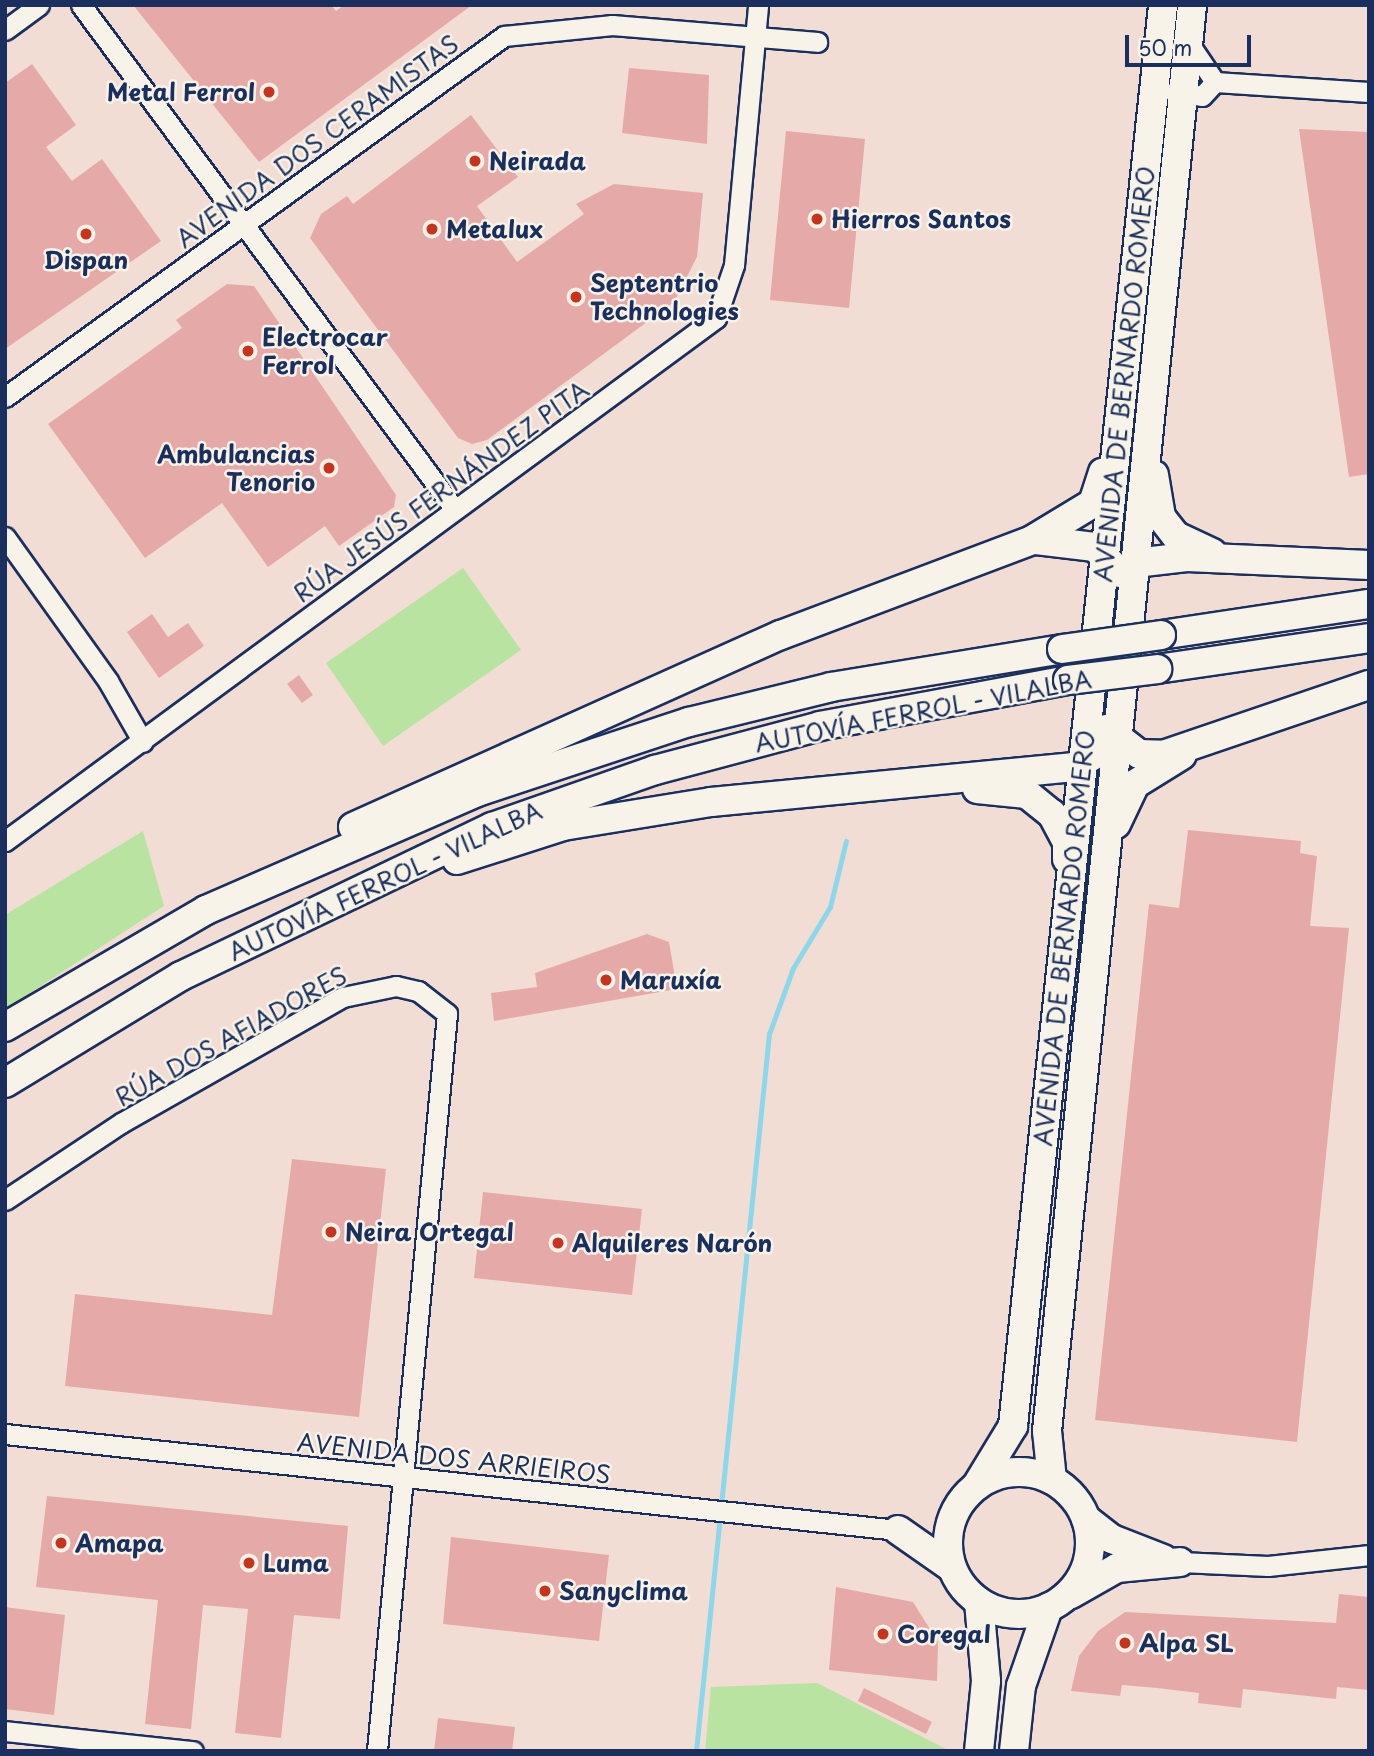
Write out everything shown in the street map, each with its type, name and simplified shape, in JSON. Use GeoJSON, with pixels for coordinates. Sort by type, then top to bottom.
{"type":"FeatureCollection","features":[{"type":"Feature","properties":{"kind":"highway","name":"AVENIDA DE BERNARDO ROMERO"},"geometry":{"type":"LineString","coordinates":[[1052,1480],[1047,1431],[1116,729],[1120,405],[1163,5]]}},
{"type":"Feature","properties":{"kind":"highway","name":"AVENIDA DE BERNARDO ROMERO"},"geometry":{"type":"LineString","coordinates":[[977,1485],[1013,1426],[1088,709],[1151,409],[1192,5]]}},
{"type":"Feature","properties":{"kind":"highway"},"geometry":{"type":"LineString","coordinates":[[206,910],[386,807],[781,635],[1032,540],[1093,503],[1120,405]]}},
{"type":"Feature","properties":{"kind":"highway"},"geometry":{"type":"LineString","coordinates":[[1151,409],[1161,517],[1176,536],[1221,557]]}},
{"type":"Feature","properties":{"kind":"highway"},"geometry":{"type":"LineString","coordinates":[[1032,540],[1069,539],[1118,575],[1221,557],[1369,565]]}},
{"type":"Feature","properties":{"kind":"highway","name":"AUTOVÍA FERROL - VILALBA"},"geometry":{"type":"LineString","coordinates":[[5,1027],[206,910],[480,791],[690,722],[904,672],[1369,604]]}},
{"type":"Feature","properties":{"kind":"highway","name":"AUTOVÍA FERROL - VILALBA"},"geometry":{"type":"LineString","coordinates":[[5,1083],[181,976],[334,900],[492,827],[655,770],[820,726],[1068,680],[1369,638]]}},
{"type":"Feature","properties":{"kind":"highway"},"geometry":{"type":"LineString","coordinates":[[1088,709],[1116,729],[1139,754],[1198,745],[1369,685]]}},
{"type":"Feature","properties":{"kind":"highway"},"geometry":{"type":"LineString","coordinates":[[334,900],[563,825],[820,790],[1082,763],[1116,729]]}},
{"type":"Feature","properties":{"kind":"highway"},"geometry":{"type":"LineString","coordinates":[[1098,926],[1118,815],[1135,784],[1198,745]]}},
{"type":"Feature","properties":{"kind":"highway"},"geometry":{"type":"LineString","coordinates":[[820,790],[1027,794],[1052,814],[1067,842],[1066,920]]}},
{"type":"Feature","properties":{"kind":"highway"},"geometry":{"type":"LineString","coordinates":[[951,1567],[948,1536],[957,1507],[977,1485],[1014,1472],[1052,1480],[1086,1519],[1137,1550],[1180,1562]]}},
{"type":"Feature","properties":{"kind":"highway"},"geometry":{"type":"LineString","coordinates":[[898,1530],[957,1507]]}},
{"type":"Feature","properties":{"kind":"highway"},"geometry":{"type":"LineString","coordinates":[[1014,1751],[1021,1686],[1057,1602],[1088,1561],[1086,1519]]}},
{"type":"Feature","properties":{"kind":"highway"},"geometry":{"type":"LineString","coordinates":[[898,1530],[951,1567],[979,1602],[1013,1614],[1057,1602],[1117,1568],[1180,1562]]}},
{"type":"Feature","properties":{"kind":"highway"},"geometry":{"type":"LineString","coordinates":[[979,1602],[986,1681],[979,1751]]}},
{"type":"Feature","properties":{"kind":"street"},"geometry":{"type":"LineString","coordinates":[[5,30],[39,5]]}},
{"type":"Feature","properties":{"kind":"street"},"geometry":{"type":"LineString","coordinates":[[81,5],[453,507]]}},
{"type":"Feature","properties":{"kind":"street","name":"RÚA JESÚS FERNÁNDEZ PITA"},"geometry":{"type":"LineString","coordinates":[[5,841],[143,742],[453,507],[624,390],[716,318],[734,265],[758,5]]}},
{"type":"Feature","properties":{"kind":"street","name":"AVENIDA DOS CERAMISTAS"},"geometry":{"type":"LineString","coordinates":[[5,397],[504,36],[612,25],[817,42]]}},
{"type":"Feature","properties":{"kind":"street"},"geometry":{"type":"LineString","coordinates":[[1188,42],[1215,82]]}},
{"type":"Feature","properties":{"kind":"street"},"geometry":{"type":"LineString","coordinates":[[1156,80],[1184,95],[1202,96],[1215,82]]}},
{"type":"Feature","properties":{"kind":"street"},"geometry":{"type":"LineString","coordinates":[[1215,82],[1369,92]]}},
{"type":"Feature","properties":{"kind":"street"},"geometry":{"type":"LineString","coordinates":[[5,537],[108,681],[143,742]]}},
{"type":"Feature","properties":{"kind":"street","name":"RÚA DOS AFIADORES"},"geometry":{"type":"LineString","coordinates":[[5,1200],[121,1123],[343,997],[396,985],[434,1001],[447,1014],[448,1030],[377,1751]]}},
{"type":"Feature","properties":{"kind":"street","name":"AVENIDA DOS ARRIEIROS"},"geometry":{"type":"LineString","coordinates":[[5,1434],[898,1530]]}},
{"type":"Feature","properties":{"kind":"street"},"geometry":{"type":"LineString","coordinates":[[1180,1562],[1268,1566],[1369,1555]]}},
{"type":"Feature","properties":{"kind":"street"},"geometry":{"type":"LineString","coordinates":[[5,1731],[193,1751]]}},
{"type":"Feature","properties":{"kind":"shaded area"},"geometry":{"type":"Polygon","coordinates":[[[5,5],[1369,5],[1369,1751],[5,1751],[5,5]]]}},
{"type":"Feature","properties":{"kind":"green space"},"geometry":{"type":"Polygon","coordinates":[[[463,568],[521,650],[383,746],[326,663],[463,568]]]}},
{"type":"Feature","properties":{"kind":"green space"},"geometry":{"type":"Polygon","coordinates":[[[143,831],[164,906],[5,1009],[5,915],[143,831]]]}},
{"type":"Feature","properties":{"kind":"green space"},"geometry":{"type":"Polygon","coordinates":[[[817,1683],[950,1751],[705,1751],[711,1687],[817,1683]]]}},
{"type":"Feature","properties":{"kind":"building"},"geometry":{"type":"Polygon","coordinates":[[[133,5],[331,5],[336,11],[344,5],[472,5],[259,162],[133,5]]]}},
{"type":"Feature","properties":{"kind":"building"},"geometry":{"type":"Polygon","coordinates":[[[32,64],[76,125],[46,147],[72,181],[102,159],[161,241],[5,349],[5,83],[32,64]]]}},
{"type":"Feature","properties":{"kind":"building"},"geometry":{"type":"Polygon","coordinates":[[[629,68],[709,75],[707,144],[622,133],[629,68]]]}},
{"type":"Feature","properties":{"kind":"building"},"geometry":{"type":"Polygon","coordinates":[[[471,115],[518,177],[477,206],[517,262],[584,214],[576,204],[614,184],[703,193],[697,257],[674,302],[487,440],[472,444],[458,438],[310,238],[321,214],[347,196],[353,204],[471,115]]]}},
{"type":"Feature","properties":{"kind":"building"},"geometry":{"type":"Polygon","coordinates":[[[1299,129],[1369,132],[1369,474],[1349,477],[1299,129]]]}},
{"type":"Feature","properties":{"kind":"building","name":"Hierros Santos"},"geometry":{"type":"Polygon","coordinates":[[[786,131],[865,139],[849,308],[770,300],[786,131]]]}},
{"type":"Feature","properties":{"kind":"building"},"geometry":{"type":"Polygon","coordinates":[[[227,284],[254,286],[396,495],[394,507],[339,546],[325,526],[268,567],[222,503],[145,558],[48,424],[182,328],[176,320],[227,284]]]}},
{"type":"Feature","properties":{"kind":"building"},"geometry":{"type":"Polygon","coordinates":[[[152,614],[168,637],[188,623],[204,646],[159,678],[127,632],[152,614]]]}},
{"type":"Feature","properties":{"kind":"building"},"geometry":{"type":"Polygon","coordinates":[[[299,675],[313,695],[302,703],[287,684],[299,675]]]}},
{"type":"Feature","properties":{"kind":"building"},"geometry":{"type":"Polygon","coordinates":[[[1188,830],[1301,841],[1300,853],[1317,856],[1310,926],[1349,928],[1297,1442],[1095,1420],[1149,904],[1179,908],[1188,830]]]}},
{"type":"Feature","properties":{"kind":"building","name":"Maruxía"},"geometry":{"type":"Polygon","coordinates":[[[647,934],[669,942],[677,989],[494,1021],[491,993],[537,987],[535,973],[647,934]]]}},
{"type":"Feature","properties":{"kind":"building","name":"Neira Ortegal"},"geometry":{"type":"Polygon","coordinates":[[[292,1159],[386,1169],[359,1417],[65,1386],[75,1294],[272,1315],[292,1159]]]}},
{"type":"Feature","properties":{"kind":"building","name":"Alquileres Narón"},"geometry":{"type":"Polygon","coordinates":[[[483,1192],[642,1209],[632,1295],[474,1278],[483,1192]]]}},
{"type":"Feature","properties":{"kind":"building"},"geometry":{"type":"Polygon","coordinates":[[[47,1496],[348,1526],[340,1619],[294,1615],[281,1738],[235,1733],[248,1609],[203,1605],[191,1729],[145,1724],[158,1600],[36,1587],[47,1496]]]}},
{"type":"Feature","properties":{"kind":"building"},"geometry":{"type":"Polygon","coordinates":[[[451,1537],[609,1555],[599,1641],[443,1624],[451,1537]]]}},
{"type":"Feature","properties":{"kind":"building","name":"Coregal"},"geometry":{"type":"Polygon","coordinates":[[[836,1587],[913,1602],[938,1642],[937,1681],[829,1670],[836,1587]]]}},
{"type":"Feature","properties":{"kind":"building"},"geometry":{"type":"Polygon","coordinates":[[[1339,1594],[1369,1597],[1369,1690],[1337,1687],[1336,1699],[1243,1689],[1241,1708],[1198,1703],[1199,1693],[1157,1688],[1122,1685],[1120,1696],[1071,1691],[1079,1656],[1098,1631],[1125,1612],[1336,1623],[1339,1594]]]}},
{"type":"Feature","properties":{"kind":"building"},"geometry":{"type":"Polygon","coordinates":[[[5,1607],[65,1615],[54,1715],[5,1709],[5,1607]]]}},
{"type":"Feature","properties":{"kind":"building"},"geometry":{"type":"Polygon","coordinates":[[[864,1688],[932,1722],[926,1734],[858,1701],[864,1688]]]}},
{"type":"Feature","properties":{"kind":"building"},"geometry":{"type":"Polygon","coordinates":[[[438,1718],[515,1727],[512,1751],[434,1751],[438,1718]]]}},
{"type":"Feature","properties":{"kind":"waterway"},"geometry":{"type":"LineString","coordinates":[[696,1751],[769,1034],[793,968],[830,907],[846,841]]}},
{"type":"Feature","properties":{"kind":"place","name":"Metal Ferrol"},"geometry":{"type":"Point","coordinates":[269,92]}},
{"type":"Feature","properties":{"kind":"place","name":"Neirada"},"geometry":{"type":"Point","coordinates":[475,161]}},
{"type":"Feature","properties":{"kind":"place","name":"Hierros Santos"},"geometry":{"type":"Point","coordinates":[817,219]}},
{"type":"Feature","properties":{"kind":"place","name":"Metalux"},"geometry":{"type":"Point","coordinates":[432,229]}},
{"type":"Feature","properties":{"kind":"place","name":"Dispan"},"geometry":{"type":"Point","coordinates":[86,234]}},
{"type":"Feature","properties":{"kind":"place","name":"Septentrio Technologies"},"geometry":{"type":"Point","coordinates":[576,297]}},
{"type":"Feature","properties":{"kind":"place","name":"Electrocar Ferrol"},"geometry":{"type":"Point","coordinates":[248,351]}},
{"type":"Feature","properties":{"kind":"place","name":"Ambulancias Tenorio"},"geometry":{"type":"Point","coordinates":[329,468]}},
{"type":"Feature","properties":{"kind":"place","name":"Maruxía"},"geometry":{"type":"Point","coordinates":[606,980]}},
{"type":"Feature","properties":{"kind":"place","name":"Neira Ortegal"},"geometry":{"type":"Point","coordinates":[331,1232]}},
{"type":"Feature","properties":{"kind":"place","name":"Alquileres Narón"},"geometry":{"type":"Point","coordinates":[558,1243]}},
{"type":"Feature","properties":{"kind":"place","name":"Amapa"},"geometry":{"type":"Point","coordinates":[61,1543]}},
{"type":"Feature","properties":{"kind":"place","name":"Luma"},"geometry":{"type":"Point","coordinates":[249,1563]}},
{"type":"Feature","properties":{"kind":"place","name":"Sanyclima"},"geometry":{"type":"Point","coordinates":[545,1591]}},
{"type":"Feature","properties":{"kind":"place","name":"Coregal"},"geometry":{"type":"Point","coordinates":[883,1634]}},
{"type":"Feature","properties":{"kind":"place","name":"Alpa SL"},"geometry":{"type":"Point","coordinates":[1125,1643]}}]}
